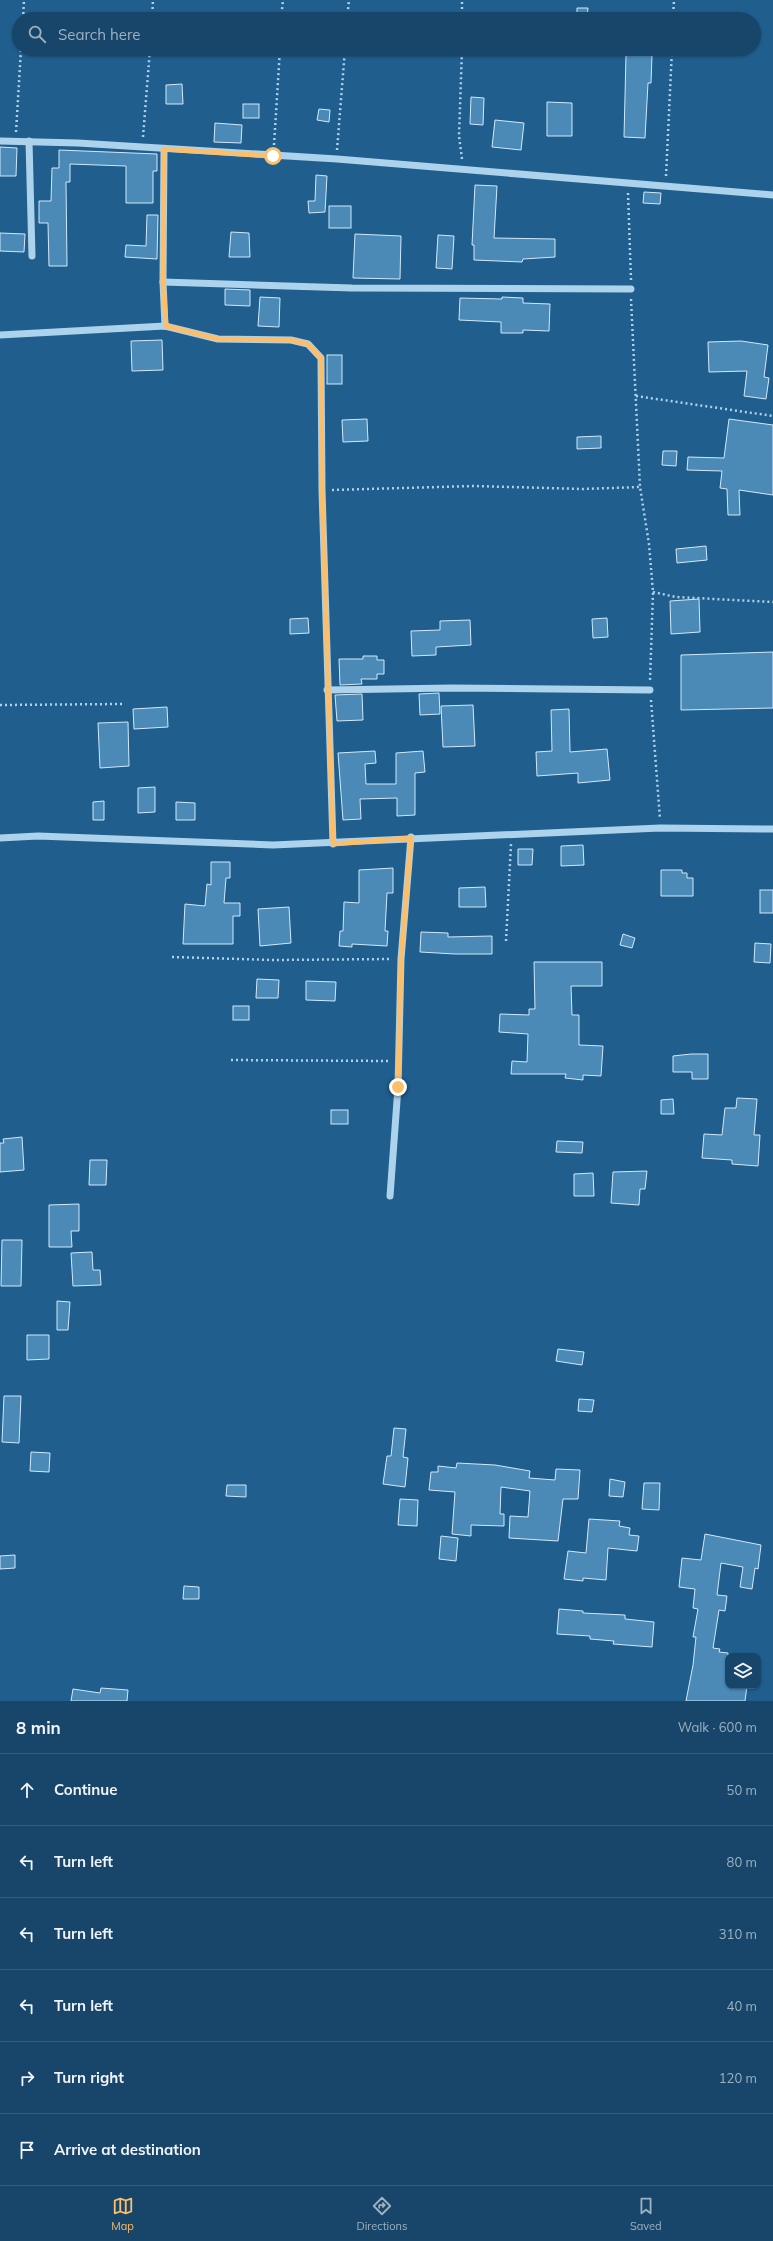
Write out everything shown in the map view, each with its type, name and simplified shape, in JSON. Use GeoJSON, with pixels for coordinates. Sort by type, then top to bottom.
{"type":"FeatureCollection","features":[{"type":"Feature","properties":{"kind":"street"},"geometry":{"type":"LineString","coordinates":[[0,141],[29,141],[337,159],[773,195]]}},
{"type":"Feature","properties":{"kind":"street"},"geometry":{"type":"LineString","coordinates":[[29,141],[32,256]]}},
{"type":"Feature","properties":{"kind":"street"},"geometry":{"type":"LineString","coordinates":[[164,149],[163,282],[166,326]]}},
{"type":"Feature","properties":{"kind":"street"},"geometry":{"type":"LineString","coordinates":[[163,282],[352,288],[631,289]]}},
{"type":"Feature","properties":{"kind":"street"},"geometry":{"type":"LineString","coordinates":[[0,335],[166,326],[218,339],[291,340],[308,344],[321,358],[322,490],[333,844]]}},
{"type":"Feature","properties":{"kind":"street"},"geometry":{"type":"LineString","coordinates":[[328,690],[452,688],[650,690]]}},
{"type":"Feature","properties":{"kind":"street"},"geometry":{"type":"LineString","coordinates":[[0,838],[38,836],[273,845],[333,844],[411,838],[512,833],[660,828],[773,829]]}},
{"type":"Feature","properties":{"kind":"street"},"geometry":{"type":"LineString","coordinates":[[390,1196],[398,1061],[401,959],[411,838]]}},
{"type":"Feature","properties":{"kind":"path"},"geometry":{"type":"LineString","coordinates":[[23,12],[24,0]]}},
{"type":"Feature","properties":{"kind":"path"},"geometry":{"type":"LineString","coordinates":[[152,12],[153,0]]}},
{"type":"Feature","properties":{"kind":"path"},"geometry":{"type":"LineString","coordinates":[[282,12],[283,0]]}},
{"type":"Feature","properties":{"kind":"path"},"geometry":{"type":"LineString","coordinates":[[347,12],[348,0]]}},
{"type":"Feature","properties":{"kind":"path"},"geometry":{"type":"LineString","coordinates":[[462,0],[462,12]]}},
{"type":"Feature","properties":{"kind":"path"},"geometry":{"type":"LineString","coordinates":[[674,0],[674,12]]}},
{"type":"Feature","properties":{"kind":"path"},"geometry":{"type":"LineString","coordinates":[[15,141],[21,56]]}},
{"type":"Feature","properties":{"kind":"path"},"geometry":{"type":"LineString","coordinates":[[143,148],[150,56]]}},
{"type":"Feature","properties":{"kind":"path"},"geometry":{"type":"LineString","coordinates":[[273,156],[280,56]]}},
{"type":"Feature","properties":{"kind":"path"},"geometry":{"type":"LineString","coordinates":[[337,159],[344,56]]}},
{"type":"Feature","properties":{"kind":"path"},"geometry":{"type":"LineString","coordinates":[[462,56],[459,136],[463,170]]}},
{"type":"Feature","properties":{"kind":"path"},"geometry":{"type":"LineString","coordinates":[[665,186],[672,56]]}},
{"type":"Feature","properties":{"kind":"path"},"geometry":{"type":"LineString","coordinates":[[628,183],[640,487],[649,544],[653,592],[650,690],[660,828]]}},
{"type":"Feature","properties":{"kind":"path"},"geometry":{"type":"LineString","coordinates":[[636,396],[773,416]]}},
{"type":"Feature","properties":{"kind":"path"},"geometry":{"type":"LineString","coordinates":[[322,490],[474,486],[582,489],[640,487]]}},
{"type":"Feature","properties":{"kind":"path"},"geometry":{"type":"LineString","coordinates":[[653,592],[676,597],[773,602]]}},
{"type":"Feature","properties":{"kind":"path"},"geometry":{"type":"LineString","coordinates":[[0,705],[122,704]]}},
{"type":"Feature","properties":{"kind":"path"},"geometry":{"type":"LineString","coordinates":[[506,941],[512,833]]}},
{"type":"Feature","properties":{"kind":"path"},"geometry":{"type":"LineString","coordinates":[[172,957],[274,960],[401,959]]}},
{"type":"Feature","properties":{"kind":"path"},"geometry":{"type":"LineString","coordinates":[[230,1060],[398,1061]]}},
{"type":"Feature","properties":{"kind":"building"},"geometry":{"type":"Polygon","coordinates":[[[577,8],[588,8],[588,12],[577,12],[577,8]]]}},
{"type":"Feature","properties":{"kind":"building"},"geometry":{"type":"Polygon","coordinates":[[[626,56],[652,56],[651,83],[648,83],[645,138],[624,137],[626,56]]]}},
{"type":"Feature","properties":{"kind":"building"},"geometry":{"type":"Polygon","coordinates":[[[182,84],[183,104],[166,104],[166,85],[182,84]]]}},
{"type":"Feature","properties":{"kind":"building"},"geometry":{"type":"Polygon","coordinates":[[[471,97],[484,98],[483,125],[470,124],[471,97]]]}},
{"type":"Feature","properties":{"kind":"building"},"geometry":{"type":"Polygon","coordinates":[[[547,102],[572,103],[572,136],[547,136],[547,102]]]}},
{"type":"Feature","properties":{"kind":"building"},"geometry":{"type":"Polygon","coordinates":[[[243,104],[259,104],[259,118],[243,118],[243,104]]]}},
{"type":"Feature","properties":{"kind":"building"},"geometry":{"type":"Polygon","coordinates":[[[319,109],[330,110],[329,122],[317,120],[319,109]]]}},
{"type":"Feature","properties":{"kind":"building"},"geometry":{"type":"Polygon","coordinates":[[[495,120],[524,123],[521,150],[492,147],[495,120]]]}},
{"type":"Feature","properties":{"kind":"building"},"geometry":{"type":"Polygon","coordinates":[[[215,123],[242,125],[241,143],[214,142],[215,123]]]}},
{"type":"Feature","properties":{"kind":"building"},"geometry":{"type":"Polygon","coordinates":[[[0,147],[17,148],[16,176],[0,176],[0,147]]]}},
{"type":"Feature","properties":{"kind":"building"},"geometry":{"type":"Polygon","coordinates":[[[59,150],[157,154],[157,171],[153,171],[153,203],[126,203],[126,166],[70,164],[70,182],[66,182],[67,266],[49,266],[48,223],[39,223],[39,201],[51,201],[52,168],[59,168],[59,150]]]}},
{"type":"Feature","properties":{"kind":"building"},"geometry":{"type":"Polygon","coordinates":[[[316,175],[327,176],[325,212],[309,213],[308,201],[315,201],[316,175]]]}},
{"type":"Feature","properties":{"kind":"building"},"geometry":{"type":"Polygon","coordinates":[[[475,185],[497,186],[494,238],[555,239],[555,257],[523,259],[522,262],[474,260],[474,245],[472,245],[475,185]]]}},
{"type":"Feature","properties":{"kind":"building"},"geometry":{"type":"Polygon","coordinates":[[[644,192],[661,193],[660,204],[643,203],[644,192]]]}},
{"type":"Feature","properties":{"kind":"building"},"geometry":{"type":"Polygon","coordinates":[[[329,206],[351,206],[351,228],[329,228],[329,206]]]}},
{"type":"Feature","properties":{"kind":"building"},"geometry":{"type":"Polygon","coordinates":[[[147,215],[158,215],[157,259],[125,257],[126,245],[146,246],[147,215]]]}},
{"type":"Feature","properties":{"kind":"building"},"geometry":{"type":"Polygon","coordinates":[[[231,232],[249,233],[250,257],[229,257],[231,232]]]}},
{"type":"Feature","properties":{"kind":"building"},"geometry":{"type":"Polygon","coordinates":[[[0,233],[25,234],[24,252],[0,251],[0,233]]]}},
{"type":"Feature","properties":{"kind":"building"},"geometry":{"type":"Polygon","coordinates":[[[355,234],[401,236],[400,279],[353,278],[355,234]]]}},
{"type":"Feature","properties":{"kind":"building"},"geometry":{"type":"Polygon","coordinates":[[[438,235],[454,236],[452,269],[436,268],[438,235]]]}},
{"type":"Feature","properties":{"kind":"building"},"geometry":{"type":"Polygon","coordinates":[[[225,289],[250,290],[250,306],[225,305],[225,289]]]}},
{"type":"Feature","properties":{"kind":"building"},"geometry":{"type":"Polygon","coordinates":[[[260,297],[280,298],[279,327],[258,326],[260,297]]]}},
{"type":"Feature","properties":{"kind":"building"},"geometry":{"type":"Polygon","coordinates":[[[502,297],[523,298],[523,303],[550,304],[549,331],[523,330],[523,333],[501,333],[501,322],[459,320],[460,298],[502,299],[502,297]]]}},
{"type":"Feature","properties":{"kind":"building"},"geometry":{"type":"Polygon","coordinates":[[[162,340],[163,370],[132,371],[131,341],[162,340]]]}},
{"type":"Feature","properties":{"kind":"building"},"geometry":{"type":"Polygon","coordinates":[[[741,341],[768,345],[764,377],[769,378],[766,399],[744,396],[747,371],[709,372],[708,342],[741,341]]]}},
{"type":"Feature","properties":{"kind":"building"},"geometry":{"type":"Polygon","coordinates":[[[327,355],[342,355],[342,384],[327,384],[327,355]]]}},
{"type":"Feature","properties":{"kind":"building"},"geometry":{"type":"Polygon","coordinates":[[[367,419],[368,441],[343,442],[342,420],[367,419]]]}},
{"type":"Feature","properties":{"kind":"building"},"geometry":{"type":"Polygon","coordinates":[[[729,419],[773,425],[773,495],[739,490],[740,515],[728,515],[727,489],[720,488],[722,471],[687,470],[688,457],[724,458],[729,419]]]}},
{"type":"Feature","properties":{"kind":"building"},"geometry":{"type":"Polygon","coordinates":[[[601,436],[601,448],[577,449],[577,437],[601,436]]]}},
{"type":"Feature","properties":{"kind":"building"},"geometry":{"type":"Polygon","coordinates":[[[663,451],[677,451],[676,466],[662,465],[663,451]]]}},
{"type":"Feature","properties":{"kind":"building"},"geometry":{"type":"Polygon","coordinates":[[[706,546],[707,560],[677,563],[676,549],[706,546]]]}},
{"type":"Feature","properties":{"kind":"building"},"geometry":{"type":"Polygon","coordinates":[[[699,599],[700,632],[671,634],[670,601],[699,599]]]}},
{"type":"Feature","properties":{"kind":"building"},"geometry":{"type":"Polygon","coordinates":[[[308,618],[309,633],[290,634],[290,619],[308,618]]]}},
{"type":"Feature","properties":{"kind":"building"},"geometry":{"type":"Polygon","coordinates":[[[607,618],[608,637],[593,638],[592,619],[607,618]]]}},
{"type":"Feature","properties":{"kind":"building"},"geometry":{"type":"Polygon","coordinates":[[[470,620],[471,645],[436,647],[436,655],[412,656],[411,631],[440,630],[440,621],[470,620]]]}},
{"type":"Feature","properties":{"kind":"building"},"geometry":{"type":"Polygon","coordinates":[[[773,652],[773,708],[681,710],[681,655],[773,652]]]}},
{"type":"Feature","properties":{"kind":"building"},"geometry":{"type":"Polygon","coordinates":[[[363,656],[377,656],[377,660],[384,660],[384,674],[377,674],[377,679],[361,679],[362,684],[340,685],[339,659],[363,659],[363,656]]]}},
{"type":"Feature","properties":{"kind":"building"},"geometry":{"type":"Polygon","coordinates":[[[439,693],[440,714],[420,715],[419,694],[439,693]]]}},
{"type":"Feature","properties":{"kind":"building"},"geometry":{"type":"Polygon","coordinates":[[[362,694],[363,720],[337,721],[335,695],[362,694]]]}},
{"type":"Feature","properties":{"kind":"building"},"geometry":{"type":"Polygon","coordinates":[[[473,705],[475,746],[443,747],[441,706],[473,705]]]}},
{"type":"Feature","properties":{"kind":"building"},"geometry":{"type":"Polygon","coordinates":[[[167,707],[168,727],[134,729],[133,709],[167,707]]]}},
{"type":"Feature","properties":{"kind":"building"},"geometry":{"type":"Polygon","coordinates":[[[569,709],[570,752],[607,749],[610,780],[578,783],[578,773],[537,776],[536,752],[552,751],[551,710],[569,709]]]}},
{"type":"Feature","properties":{"kind":"building"},"geometry":{"type":"Polygon","coordinates":[[[128,722],[129,766],[100,768],[98,723],[128,722]]]}},
{"type":"Feature","properties":{"kind":"building"},"geometry":{"type":"Polygon","coordinates":[[[375,751],[376,763],[365,764],[366,784],[396,784],[396,753],[423,751],[425,772],[415,773],[415,815],[397,816],[397,798],[360,799],[361,819],[343,820],[338,753],[375,751]]]}},
{"type":"Feature","properties":{"kind":"building"},"geometry":{"type":"Polygon","coordinates":[[[155,787],[155,812],[138,813],[138,788],[155,787]]]}},
{"type":"Feature","properties":{"kind":"building"},"geometry":{"type":"Polygon","coordinates":[[[104,801],[104,820],[93,820],[93,802],[104,801]]]}},
{"type":"Feature","properties":{"kind":"building"},"geometry":{"type":"Polygon","coordinates":[[[176,802],[195,803],[195,820],[176,820],[176,802]]]}},
{"type":"Feature","properties":{"kind":"building"},"geometry":{"type":"Polygon","coordinates":[[[583,845],[584,865],[561,866],[561,846],[583,845]]]}},
{"type":"Feature","properties":{"kind":"building"},"geometry":{"type":"Polygon","coordinates":[[[518,849],[533,849],[532,865],[518,865],[518,849]]]}},
{"type":"Feature","properties":{"kind":"building"},"geometry":{"type":"Polygon","coordinates":[[[211,862],[230,862],[230,878],[226,878],[224,903],[240,903],[240,916],[233,916],[233,944],[183,944],[185,904],[205,906],[207,884],[211,885],[211,862]]]}},
{"type":"Feature","properties":{"kind":"building"},"geometry":{"type":"Polygon","coordinates":[[[393,868],[393,893],[387,893],[385,931],[388,931],[387,946],[352,944],[352,947],[339,946],[340,931],[343,931],[344,902],[359,903],[359,870],[393,868]]]}},
{"type":"Feature","properties":{"kind":"building"},"geometry":{"type":"Polygon","coordinates":[[[661,870],[682,870],[682,873],[687,873],[687,878],[693,878],[693,896],[661,896],[661,870]]]}},
{"type":"Feature","properties":{"kind":"building"},"geometry":{"type":"Polygon","coordinates":[[[485,887],[486,907],[459,907],[459,888],[485,887]]]}},
{"type":"Feature","properties":{"kind":"building"},"geometry":{"type":"Polygon","coordinates":[[[760,890],[773,890],[773,913],[760,913],[760,890]]]}},
{"type":"Feature","properties":{"kind":"building"},"geometry":{"type":"Polygon","coordinates":[[[289,907],[291,943],[260,946],[258,909],[289,907]]]}},
{"type":"Feature","properties":{"kind":"building"},"geometry":{"type":"Polygon","coordinates":[[[421,932],[448,933],[448,937],[492,936],[492,954],[420,952],[421,932]]]}},
{"type":"Feature","properties":{"kind":"building"},"geometry":{"type":"Polygon","coordinates":[[[623,934],[635,938],[632,948],[620,945],[623,934]]]}},
{"type":"Feature","properties":{"kind":"building"},"geometry":{"type":"Polygon","coordinates":[[[755,943],[771,944],[770,963],[754,962],[755,943]]]}},
{"type":"Feature","properties":{"kind":"building"},"geometry":{"type":"Polygon","coordinates":[[[534,962],[602,962],[602,986],[571,986],[572,1015],[579,1015],[579,1045],[603,1046],[601,1076],[583,1075],[583,1080],[565,1078],[566,1074],[511,1074],[512,1061],[527,1062],[528,1034],[499,1032],[500,1014],[529,1015],[529,1009],[535,1009],[534,962]]]}},
{"type":"Feature","properties":{"kind":"building"},"geometry":{"type":"Polygon","coordinates":[[[257,979],[279,980],[278,998],[256,998],[257,979]]]}},
{"type":"Feature","properties":{"kind":"building"},"geometry":{"type":"Polygon","coordinates":[[[306,981],[336,982],[335,1001],[306,1000],[306,981]]]}},
{"type":"Feature","properties":{"kind":"building"},"geometry":{"type":"Polygon","coordinates":[[[233,1006],[249,1006],[249,1020],[233,1020],[233,1006]]]}},
{"type":"Feature","properties":{"kind":"building"},"geometry":{"type":"Polygon","coordinates":[[[708,1054],[708,1079],[692,1079],[692,1072],[673,1072],[673,1056],[708,1054]]]}},
{"type":"Feature","properties":{"kind":"building"},"geometry":{"type":"Polygon","coordinates":[[[737,1098],[757,1099],[754,1135],[760,1135],[758,1166],[732,1164],[732,1160],[702,1158],[704,1134],[722,1135],[725,1108],[736,1108],[737,1098]]]}},
{"type":"Feature","properties":{"kind":"building"},"geometry":{"type":"Polygon","coordinates":[[[673,1099],[674,1114],[661,1114],[661,1100],[673,1099]]]}},
{"type":"Feature","properties":{"kind":"building"},"geometry":{"type":"Polygon","coordinates":[[[331,1110],[348,1110],[348,1124],[331,1124],[331,1110]]]}},
{"type":"Feature","properties":{"kind":"building"},"geometry":{"type":"Polygon","coordinates":[[[22,1137],[24,1170],[0,1172],[0,1143],[4,1143],[3,1139],[22,1137]]]}},
{"type":"Feature","properties":{"kind":"building"},"geometry":{"type":"Polygon","coordinates":[[[557,1141],[583,1142],[582,1153],[556,1152],[557,1141]]]}},
{"type":"Feature","properties":{"kind":"building"},"geometry":{"type":"Polygon","coordinates":[[[90,1160],[107,1160],[106,1185],[89,1185],[90,1160]]]}},
{"type":"Feature","properties":{"kind":"building"},"geometry":{"type":"Polygon","coordinates":[[[647,1171],[645,1189],[640,1189],[639,1205],[611,1203],[613,1172],[647,1171]]]}},
{"type":"Feature","properties":{"kind":"building"},"geometry":{"type":"Polygon","coordinates":[[[593,1173],[594,1196],[574,1196],[574,1174],[593,1173]]]}},
{"type":"Feature","properties":{"kind":"building"},"geometry":{"type":"Polygon","coordinates":[[[79,1204],[79,1231],[71,1231],[72,1247],[49,1247],[49,1205],[79,1204]]]}},
{"type":"Feature","properties":{"kind":"building"},"geometry":{"type":"Polygon","coordinates":[[[2,1240],[22,1240],[21,1286],[1,1286],[2,1240]]]}},
{"type":"Feature","properties":{"kind":"building"},"geometry":{"type":"Polygon","coordinates":[[[92,1252],[93,1270],[100,1270],[101,1285],[73,1286],[71,1253],[92,1252]]]}},
{"type":"Feature","properties":{"kind":"building"},"geometry":{"type":"Polygon","coordinates":[[[57,1301],[70,1302],[68,1330],[57,1330],[57,1301]]]}},
{"type":"Feature","properties":{"kind":"building"},"geometry":{"type":"Polygon","coordinates":[[[27,1335],[49,1335],[49,1359],[27,1360],[27,1335]]]}},
{"type":"Feature","properties":{"kind":"building"},"geometry":{"type":"Polygon","coordinates":[[[558,1349],[584,1352],[582,1365],[556,1361],[558,1349]]]}},
{"type":"Feature","properties":{"kind":"building"},"geometry":{"type":"Polygon","coordinates":[[[4,1396],[21,1396],[19,1443],[2,1442],[4,1396]]]}},
{"type":"Feature","properties":{"kind":"building"},"geometry":{"type":"Polygon","coordinates":[[[579,1399],[594,1400],[592,1412],[578,1411],[579,1399]]]}},
{"type":"Feature","properties":{"kind":"building"},"geometry":{"type":"Polygon","coordinates":[[[394,1428],[406,1429],[403,1457],[408,1458],[405,1487],[383,1484],[387,1456],[391,1456],[394,1428]]]}},
{"type":"Feature","properties":{"kind":"building"},"geometry":{"type":"Polygon","coordinates":[[[31,1452],[50,1453],[49,1472],[30,1471],[31,1452]]]}},
{"type":"Feature","properties":{"kind":"building"},"geometry":{"type":"Polygon","coordinates":[[[457,1463],[495,1465],[530,1471],[529,1478],[555,1480],[556,1469],[580,1470],[578,1499],[563,1499],[558,1541],[509,1538],[510,1516],[528,1517],[530,1491],[501,1487],[500,1514],[504,1514],[504,1526],[471,1525],[471,1536],[452,1534],[455,1492],[429,1490],[431,1472],[438,1472],[438,1466],[456,1468],[457,1463]]]}},
{"type":"Feature","properties":{"kind":"building"},"geometry":{"type":"Polygon","coordinates":[[[610,1479],[625,1482],[623,1497],[609,1496],[610,1479]]]}},
{"type":"Feature","properties":{"kind":"building"},"geometry":{"type":"Polygon","coordinates":[[[644,1483],[660,1483],[659,1510],[642,1509],[644,1483]]]}},
{"type":"Feature","properties":{"kind":"building"},"geometry":{"type":"Polygon","coordinates":[[[227,1485],[246,1485],[246,1497],[226,1496],[227,1485]]]}},
{"type":"Feature","properties":{"kind":"building"},"geometry":{"type":"Polygon","coordinates":[[[400,1499],[418,1500],[417,1526],[398,1525],[400,1499]]]}},
{"type":"Feature","properties":{"kind":"building"},"geometry":{"type":"Polygon","coordinates":[[[589,1519],[620,1521],[619,1526],[630,1528],[629,1535],[639,1536],[637,1551],[608,1548],[606,1580],[583,1578],[583,1581],[564,1579],[568,1551],[586,1553],[589,1519]]]}},
{"type":"Feature","properties":{"kind":"building"},"geometry":{"type":"Polygon","coordinates":[[[705,1534],[761,1545],[758,1569],[755,1568],[752,1589],[740,1587],[743,1567],[721,1563],[717,1595],[727,1596],[725,1611],[719,1610],[713,1648],[720,1649],[719,1652],[728,1653],[725,1653],[725,1689],[747,1689],[745,1701],[686,1701],[693,1665],[696,1637],[693,1637],[698,1609],[693,1608],[695,1589],[679,1587],[682,1558],[701,1560],[705,1534]]]}},
{"type":"Feature","properties":{"kind":"building"},"geometry":{"type":"Polygon","coordinates":[[[441,1536],[458,1538],[456,1561],[439,1559],[441,1536]]]}},
{"type":"Feature","properties":{"kind":"building"},"geometry":{"type":"Polygon","coordinates":[[[15,1555],[15,1568],[0,1569],[0,1556],[15,1555]]]}},
{"type":"Feature","properties":{"kind":"building"},"geometry":{"type":"Polygon","coordinates":[[[184,1586],[199,1587],[199,1599],[183,1599],[184,1586]]]}},
{"type":"Feature","properties":{"kind":"building"},"geometry":{"type":"Polygon","coordinates":[[[559,1609],[583,1611],[583,1613],[625,1615],[625,1619],[654,1622],[652,1647],[613,1644],[614,1641],[590,1639],[590,1636],[557,1634],[559,1609]]]}},
{"type":"Feature","properties":{"kind":"building"},"geometry":{"type":"Polygon","coordinates":[[[101,1688],[128,1690],[127,1701],[71,1701],[73,1689],[100,1693],[101,1688]]]}},
{"type":"Feature","properties":{"kind":"route"},"geometry":{"type":"LineString","coordinates":[[273,156],[164,149],[163,282],[166,326],[218,339],[291,340],[308,344],[321,358],[322,490],[333,844],[411,838],[401,959],[398,1087]]}}]}
